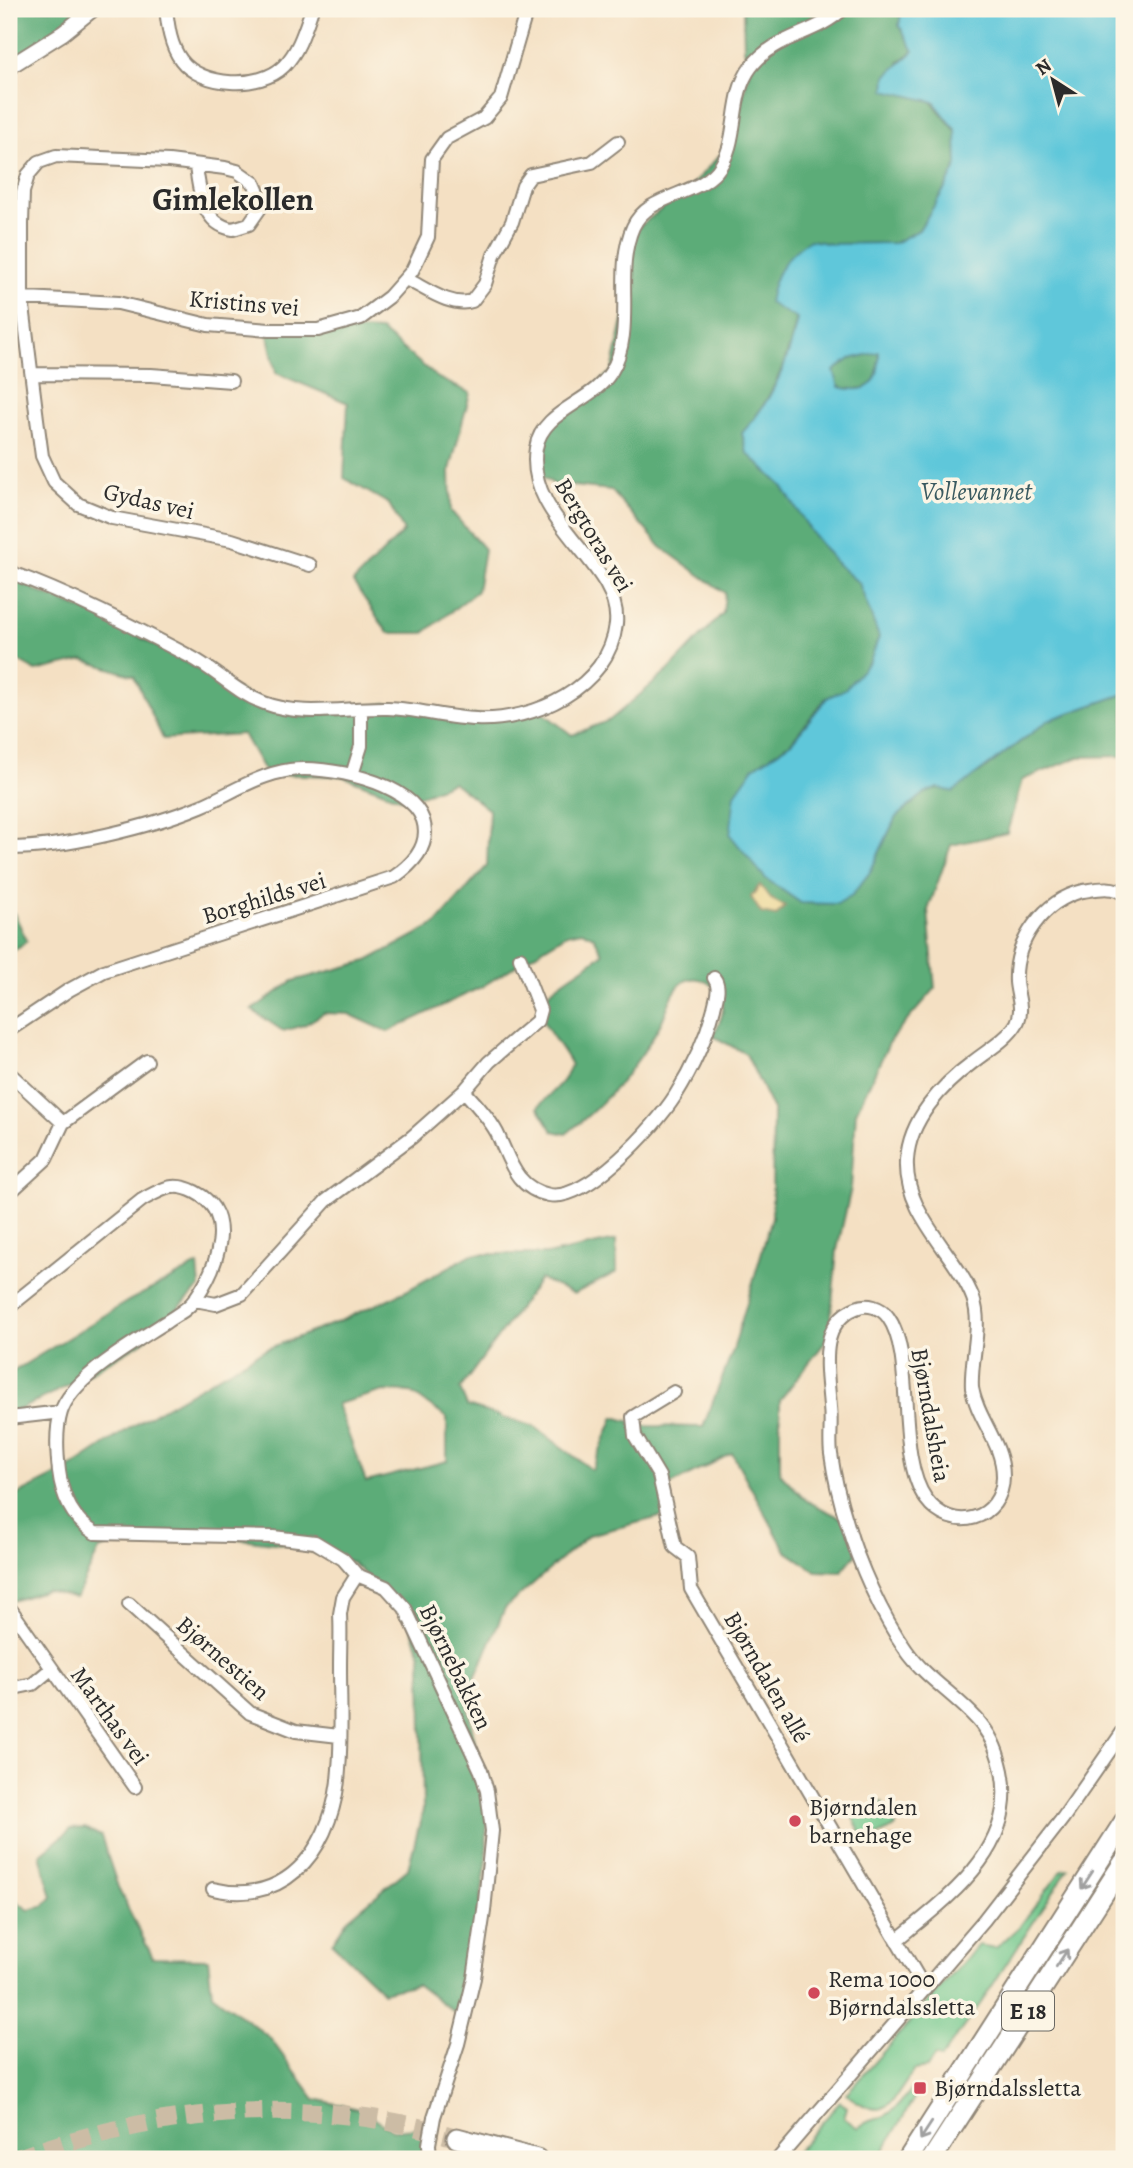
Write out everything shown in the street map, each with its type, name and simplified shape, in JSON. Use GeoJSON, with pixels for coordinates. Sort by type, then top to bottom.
{"type":"FeatureCollection","features":[{"type":"Feature","properties":{"kind":"main road","name":"E 18"},"geometry":{"type":"LineString","coordinates":[[908,2159],[1124,1822]]}},
{"type":"Feature","properties":{"kind":"main road","name":"E 18"},"geometry":{"type":"LineString","coordinates":[[932,2159],[1124,1862]]}},
{"type":"Feature","properties":{"kind":"main road"},"geometry":{"type":"LineString","coordinates":[[518,2159],[457,2138],[537,2159]]}},
{"type":"Feature","properties":{"kind":"street"},"geometry":{"type":"LineString","coordinates":[[9,67],[63,33],[93,9]]}},
{"type":"Feature","properties":{"kind":"street"},"geometry":{"type":"LineString","coordinates":[[166,9],[173,46],[186,66],[203,76],[227,81],[253,80],[280,69],[295,51],[312,9]]}},
{"type":"Feature","properties":{"kind":"street","name":"Kristins vei"},"geometry":{"type":"LineString","coordinates":[[15,297],[118,303],[208,326],[306,331],[348,324],[361,318],[375,309],[406,279],[428,237],[432,159],[447,138],[484,118],[501,97],[527,9]]}},
{"type":"Feature","properties":{"kind":"street","name":"Bergtoras vei"},"geometry":{"type":"LineString","coordinates":[[9,572],[191,657],[232,687],[263,702],[296,710],[407,708],[474,719],[526,714],[550,705],[575,689],[605,656],[616,624],[613,603],[603,582],[544,498],[534,466],[538,438],[556,416],[601,386],[614,368],[620,348],[629,245],[638,219],[647,209],[689,190],[719,169],[728,150],[743,80],[758,58],[776,43],[823,23],[843,9]]}},
{"type":"Feature","properties":{"kind":"street"},"geometry":{"type":"LineString","coordinates":[[406,279],[449,300],[461,303],[472,301],[485,284],[494,255],[512,222],[523,186],[531,174],[592,162],[618,142]]}},
{"type":"Feature","properties":{"kind":"street"},"geometry":{"type":"LineString","coordinates":[[15,297],[23,192],[28,175],[39,162],[47,157],[69,156],[169,161],[225,168],[247,177],[262,196],[263,204],[256,218],[233,229],[217,224],[204,207],[196,166]]}},
{"type":"Feature","properties":{"kind":"street","name":"Gydas vei"},"geometry":{"type":"LineString","coordinates":[[15,297],[33,374],[44,463],[54,482],[78,504],[131,523],[232,540],[310,565]]}},
{"type":"Feature","properties":{"kind":"street"},"geometry":{"type":"LineString","coordinates":[[33,374],[151,375],[231,381]]}},
{"type":"Feature","properties":{"kind":"street"},"geometry":{"type":"LineString","coordinates":[[352,775],[361,746],[361,710]]}},
{"type":"Feature","properties":{"kind":"street","name":"Borghilds vei"},"geometry":{"type":"LineString","coordinates":[[9,848],[59,844],[172,816],[202,805],[248,782],[307,769],[352,775],[390,789],[417,809],[424,822],[424,839],[418,856],[408,867],[382,883],[104,971],[69,990],[9,1030]]}},
{"type":"Feature","properties":{"kind":"street","name":"Bjørndalsheia"},"geometry":{"type":"LineString","coordinates":[[897,1940],[960,1885],[985,1858],[1000,1829],[1004,1780],[992,1739],[972,1714],[906,1651],[862,1563],[847,1524],[830,1453],[831,1409],[826,1367],[829,1339],[835,1326],[852,1309],[872,1306],[883,1312],[889,1319],[899,1350],[918,1485],[924,1497],[945,1517],[961,1521],[983,1513],[1001,1493],[1003,1478],[999,1450],[974,1400],[972,1388],[976,1327],[974,1300],[925,1220],[914,1196],[906,1161],[912,1131],[947,1084],[1007,1036],[1017,1022],[1021,1009],[1016,966],[1021,950],[1043,912],[1064,896],[1076,893],[1115,888],[1124,894]]}},
{"type":"Feature","properties":{"kind":"street"},"geometry":{"type":"LineString","coordinates":[[195,1300],[216,1304],[229,1302],[242,1294],[327,1201],[403,1146],[464,1091],[489,1062],[537,1021],[540,1010],[520,958]]}},
{"type":"Feature","properties":{"kind":"street"},"geometry":{"type":"LineString","coordinates":[[464,1091],[490,1122],[521,1183],[549,1195],[565,1196],[579,1191],[634,1143],[674,1097],[710,1024],[718,991],[714,978]]}},
{"type":"Feature","properties":{"kind":"street"},"geometry":{"type":"LineString","coordinates":[[9,1194],[46,1159],[63,1123],[147,1061]]}},
{"type":"Feature","properties":{"kind":"street"},"geometry":{"type":"LineString","coordinates":[[9,1073],[63,1123]]}},
{"type":"Feature","properties":{"kind":"street"},"geometry":{"type":"LineString","coordinates":[[9,1307],[142,1200],[176,1185],[209,1202],[221,1222],[218,1250],[195,1300],[89,1377],[61,1412],[9,1418]]}},
{"type":"Feature","properties":{"kind":"street","name":"Bjørndalen allé"},"geometry":{"type":"LineString","coordinates":[[674,1392],[633,1417],[635,1436],[659,1476],[675,1547],[688,1557],[691,1589],[925,1989]]}},
{"type":"Feature","properties":{"kind":"street","name":"Bjørnebakken"},"geometry":{"type":"LineString","coordinates":[[61,1412],[58,1459],[62,1490],[76,1517],[95,1533],[296,1538],[315,1542],[331,1549],[357,1575],[386,1587],[405,1608],[471,1748],[484,1781],[490,1810],[491,1849],[474,1978],[458,2044],[434,2117],[429,2144],[430,2159]]}},
{"type":"Feature","properties":{"kind":"street"},"geometry":{"type":"LineString","coordinates":[[214,1889],[239,1893],[271,1888],[286,1880],[308,1859],[331,1812],[339,1770],[340,1614],[343,1597],[357,1575]]}},
{"type":"Feature","properties":{"kind":"street","name":"Bjørnestien"},"geometry":{"type":"LineString","coordinates":[[129,1604],[250,1713],[296,1731],[339,1736]]}},
{"type":"Feature","properties":{"kind":"street","name":"Marthas vei"},"geometry":{"type":"LineString","coordinates":[[9,1607],[135,1787]]}},
{"type":"Feature","properties":{"kind":"street","name":"Marthas vei"},"geometry":{"type":"LineString","coordinates":[[9,1689],[26,1687],[51,1669]]}},
{"type":"Feature","properties":{"kind":"street"},"geometry":{"type":"LineString","coordinates":[[778,2159],[984,1920],[1063,1818],[1124,1730]]}},
{"type":"Feature","properties":{"kind":"street"},"geometry":{"type":"LineString","coordinates":[[9,1835],[9,1846]]}},
{"type":"Feature","properties":{"kind":"green space"},"geometry":{"type":"Polygon","coordinates":[[[15,9],[97,9],[9,68],[9,13],[15,9]]]}},
{"type":"Feature","properties":{"kind":"green space"},"geometry":{"type":"Polygon","coordinates":[[[743,9],[902,9],[899,25],[914,51],[899,62],[956,131],[957,165],[919,230],[895,243],[831,244],[810,240],[797,318],[783,367],[759,412],[742,433],[747,453],[782,486],[812,533],[837,564],[859,583],[879,637],[870,661],[845,690],[826,698],[790,743],[754,767],[765,878],[801,903],[837,904],[852,895],[870,872],[896,817],[925,793],[979,773],[1049,720],[1124,694],[1124,756],[1079,757],[1022,780],[1007,833],[951,845],[928,910],[935,989],[891,1039],[856,1112],[851,1188],[837,1250],[829,1337],[780,1400],[780,1473],[807,1501],[851,1523],[860,1549],[841,1572],[816,1571],[786,1551],[732,1453],[663,1489],[668,1515],[589,1535],[505,1608],[466,1699],[486,1795],[487,1859],[463,2019],[417,1984],[383,1992],[332,1943],[348,1919],[408,1869],[423,1810],[421,1656],[406,1612],[351,1562],[283,1544],[205,1535],[127,1537],[99,1550],[76,1598],[46,1590],[9,1602],[9,1499],[67,1470],[131,1427],[264,1350],[338,1322],[406,1291],[472,1254],[551,1254],[616,1240],[617,1272],[574,1294],[540,1279],[460,1389],[467,1406],[535,1427],[592,1470],[614,1417],[646,1426],[703,1427],[733,1350],[772,1217],[773,1110],[746,1054],[713,1036],[723,1010],[719,994],[705,981],[692,979],[677,989],[652,1039],[631,1070],[607,1097],[566,1134],[553,1131],[538,1107],[561,1082],[571,1065],[543,1021],[540,1006],[553,989],[603,953],[594,937],[582,931],[567,934],[481,987],[388,1032],[349,1014],[324,1013],[304,1025],[283,1031],[252,1010],[293,981],[367,961],[436,924],[487,866],[489,810],[453,782],[408,801],[342,776],[266,774],[243,734],[163,739],[134,676],[84,660],[36,671],[9,656],[9,573],[37,591],[110,621],[244,694],[310,716],[387,703],[466,716],[541,711],[572,735],[610,720],[669,670],[723,613],[725,593],[661,547],[611,490],[554,484],[541,476],[550,422],[612,371],[626,308],[635,230],[691,186],[732,142],[750,67],[744,49],[743,9]],[[384,1391],[337,1404],[366,1482],[447,1461],[447,1418],[410,1392],[384,1391]]]}},
{"type":"Feature","properties":{"kind":"green space"},"geometry":{"type":"Polygon","coordinates":[[[267,331],[381,331],[438,378],[470,393],[450,470],[451,511],[484,549],[477,591],[424,633],[388,633],[353,582],[404,531],[389,504],[344,478],[348,403],[276,373],[267,331]]]}},
{"type":"Feature","properties":{"kind":"green space"},"geometry":{"type":"Polygon","coordinates":[[[879,352],[877,372],[871,384],[859,389],[839,387],[834,371],[850,359],[879,352]]]}},
{"type":"Feature","properties":{"kind":"green space"},"geometry":{"type":"Polygon","coordinates":[[[9,913],[14,913],[27,941],[9,954],[9,913]]]}},
{"type":"Feature","properties":{"kind":"green space"},"geometry":{"type":"Polygon","coordinates":[[[198,1265],[200,1287],[144,1341],[75,1382],[9,1415],[9,1374],[128,1301],[198,1265]]]}},
{"type":"Feature","properties":{"kind":"green space"},"geometry":{"type":"Polygon","coordinates":[[[882,1802],[896,1826],[866,1842],[853,1818],[882,1802]]]}},
{"type":"Feature","properties":{"kind":"green space"},"geometry":{"type":"Polygon","coordinates":[[[85,1828],[101,1836],[119,1890],[153,1958],[208,1959],[212,1994],[269,2037],[315,2099],[363,2110],[393,2130],[427,2127],[434,2159],[9,2159],[9,1896],[29,1910],[44,1906],[52,1897],[40,1855],[71,1829],[85,1828]]]}},
{"type":"Feature","properties":{"kind":"green space"},"geometry":{"type":"Polygon","coordinates":[[[1068,1869],[981,2003],[940,2059],[935,2056],[927,2068],[914,2070],[892,2101],[879,2109],[859,2103],[846,2094],[978,1945],[996,1948],[1020,1926],[1062,1870],[1068,1869]]]}},
{"type":"Feature","properties":{"kind":"green space"},"geometry":{"type":"Polygon","coordinates":[[[911,2090],[917,2093],[879,2159],[790,2159],[840,2102],[847,2107],[844,2118],[858,2128],[889,2114],[911,2090]]]}},
{"type":"Feature","properties":{"kind":"sand"},"geometry":{"type":"Polygon","coordinates":[[[760,885],[771,899],[785,906],[776,916],[761,913],[751,897],[760,885]]]}},
{"type":"Feature","properties":{"kind":"water","name":"Vollevannet"},"geometry":{"type":"Polygon","coordinates":[[[902,9],[1124,9],[1124,694],[1049,720],[953,792],[938,788],[925,793],[896,817],[870,872],[852,895],[837,904],[801,903],[765,878],[730,835],[735,794],[754,767],[791,743],[827,698],[845,689],[870,661],[879,637],[859,583],[837,564],[812,533],[782,486],[747,453],[742,433],[762,408],[778,380],[794,335],[797,319],[769,303],[777,275],[787,259],[810,240],[831,244],[895,243],[919,230],[957,165],[956,130],[934,102],[885,90],[886,76],[914,51],[899,25],[902,9]],[[879,352],[850,359],[834,371],[839,387],[866,388],[875,379],[879,352]]]}},
{"type":"Feature","properties":{"kind":"waterway"},"geometry":{"type":"LineString","coordinates":[[1124,2109],[1121,2120],[1124,2159]]}},
{"type":"Feature","properties":{"kind":"tunnel"},"geometry":{"type":"LineString","coordinates":[[17,2159],[125,2128],[180,2118],[236,2113],[291,2111],[347,2115],[402,2124],[457,2138]]}},
{"type":"Feature","properties":{"kind":"place","name":"Bjørndalen barnehage"},"geometry":{"type":"Point","coordinates":[795,1821]}},
{"type":"Feature","properties":{"kind":"place","name":"Rema 1000 Bjørndalssletta"},"geometry":{"type":"Point","coordinates":[814,1993]}},
{"type":"Feature","properties":{"kind":"place","name":"Bjørndalssletta"},"geometry":{"type":"Point","coordinates":[920,2088]}},
{"type":"Feature","properties":{"kind":"district","name":"Gimlekollen"},"geometry":{"type":"Point","coordinates":[233,199]}}]}
